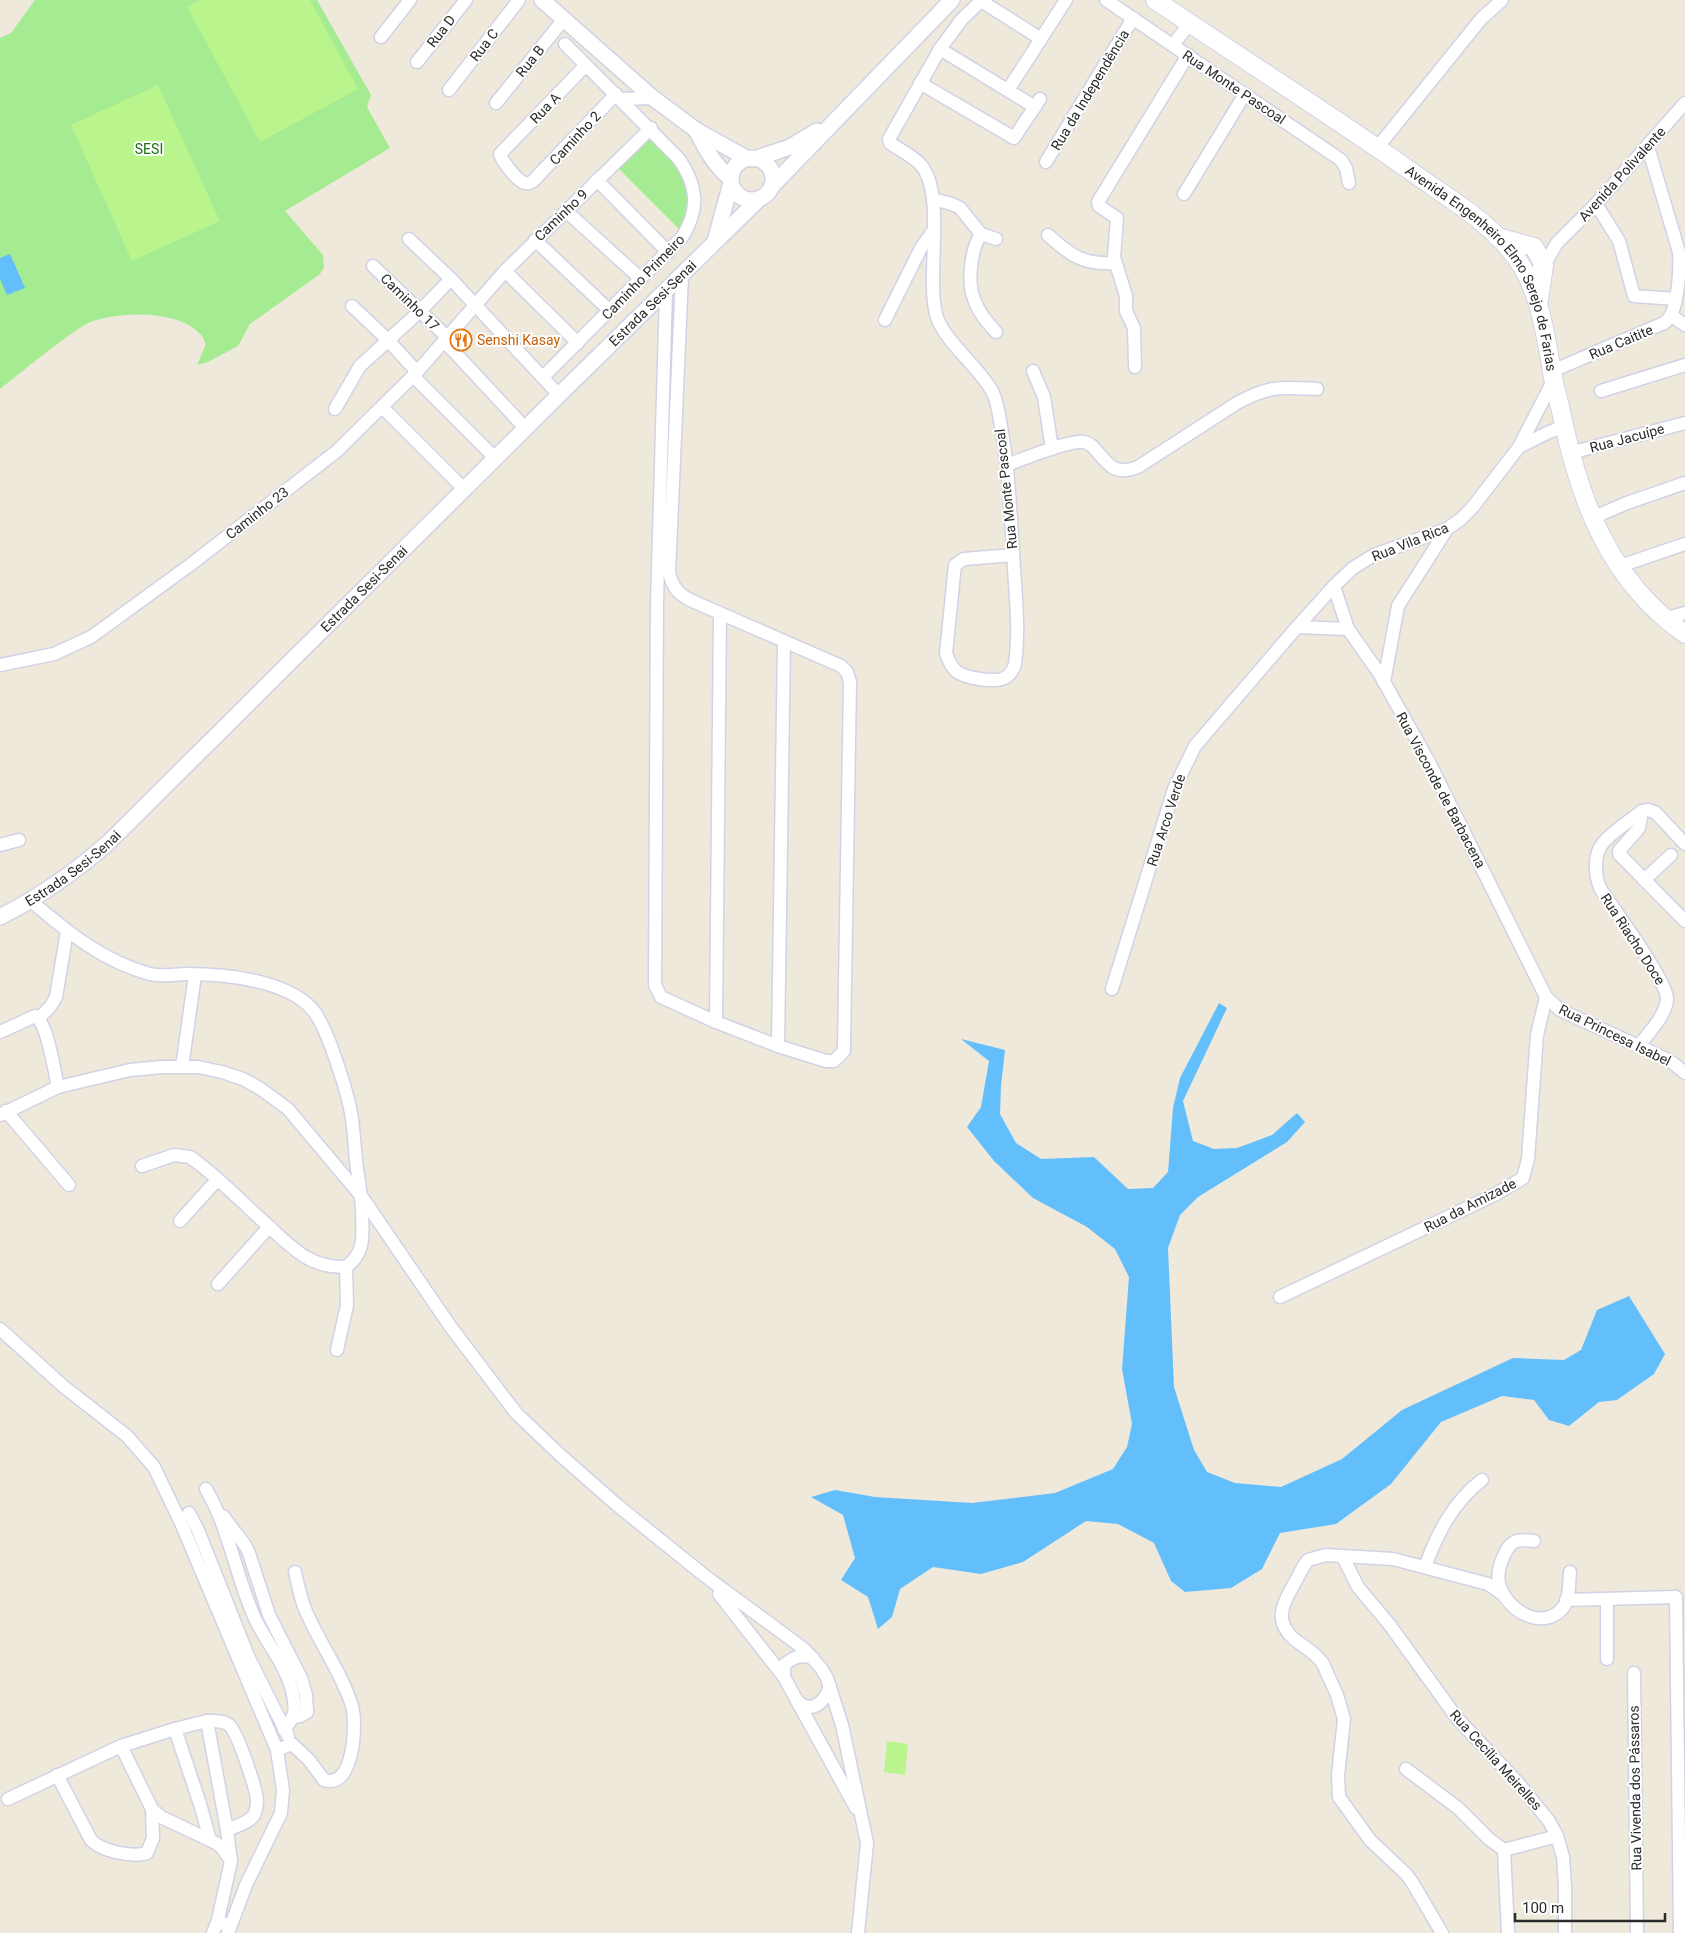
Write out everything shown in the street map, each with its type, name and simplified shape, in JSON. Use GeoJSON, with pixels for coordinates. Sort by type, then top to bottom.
{"type":"FeatureCollection","features":[{"type":"Feature","properties":{"kind":"main road","name":"Avenida Engenheiro Elmo Serejo de Farias"},"geometry":{"type":"LineString","coordinates":[[1155,0],[1377,148],[1475,217],[1497,237],[1522,267],[1538,303],[1570,453],[1592,518],[1609,550],[1637,589],[1664,619],[1685,634]]}},
{"type":"Feature","properties":{"kind":"main road"},"geometry":{"type":"LineString","coordinates":[[1497,237],[1534,247],[1544,265],[1538,303]]}},
{"type":"Feature","properties":{"kind":"street"},"geometry":{"type":"LineString","coordinates":[[381,37],[410,0]]}},
{"type":"Feature","properties":{"kind":"street","name":"Rua D"},"geometry":{"type":"LineString","coordinates":[[417,62],[466,0]]}},
{"type":"Feature","properties":{"kind":"street","name":"Rua C"},"geometry":{"type":"LineString","coordinates":[[449,90],[519,0]]}},
{"type":"Feature","properties":{"kind":"street"},"geometry":{"type":"LineString","coordinates":[[542,0],[653,98],[696,130],[751,159],[760,160],[770,168],[773,181],[771,187]]}},
{"type":"Feature","properties":{"kind":"street"},"geometry":{"type":"LineString","coordinates":[[696,130],[708,153],[742,198],[754,200],[760,198],[768,192],[831,123],[952,0]]}},
{"type":"Feature","properties":{"kind":"street"},"geometry":{"type":"LineString","coordinates":[[982,0],[1041,38]]}},
{"type":"Feature","properties":{"kind":"street","name":"Rua Monte Pascoal"},"geometry":{"type":"LineString","coordinates":[[982,0],[962,19],[940,49],[889,141],[921,165],[926,174],[933,199],[933,299],[937,319],[980,374],[993,394],[1001,425],[1007,465],[1013,555],[1016,660],[1011,671],[1001,679],[974,678],[957,671],[948,659],[945,646],[955,565],[964,559],[1013,555]]}},
{"type":"Feature","properties":{"kind":"street"},"geometry":{"type":"LineString","coordinates":[[1008,90],[1066,0]]}},
{"type":"Feature","properties":{"kind":"street","name":"Rua Monte Pascoal"},"geometry":{"type":"LineString","coordinates":[[1106,0],[1341,160],[1346,168],[1349,183]]}},
{"type":"Feature","properties":{"kind":"street"},"geometry":{"type":"LineString","coordinates":[[1377,148],[1481,19],[1502,0]]}},
{"type":"Feature","properties":{"kind":"street","name":"Rua da Independência"},"geometry":{"type":"LineString","coordinates":[[1046,162],[1133,18]]}},
{"type":"Feature","properties":{"kind":"street","name":"Rua B"},"geometry":{"type":"LineString","coordinates":[[496,103],[564,19]]}},
{"type":"Feature","properties":{"kind":"street"},"geometry":{"type":"LineString","coordinates":[[1173,45],[1190,23]]}},
{"type":"Feature","properties":{"kind":"street"},"geometry":{"type":"LineString","coordinates":[[566,44],[618,96],[653,98]]}},
{"type":"Feature","properties":{"kind":"street"},"geometry":{"type":"LineString","coordinates":[[920,83],[1014,138],[1037,103],[1008,90],[940,49]]}},
{"type":"Feature","properties":{"kind":"street"},"geometry":{"type":"LineString","coordinates":[[1136,367],[1134,328],[1126,312],[1126,296],[1115,263],[1117,218],[1099,206],[1098,202],[1188,55]]}},
{"type":"Feature","properties":{"kind":"street","name":"Rua A"},"geometry":{"type":"LineString","coordinates":[[533,182],[523,183],[500,157],[504,150],[586,65]]}},
{"type":"Feature","properties":{"kind":"street"},"geometry":{"type":"LineString","coordinates":[[1184,194],[1245,94]]}},
{"type":"Feature","properties":{"kind":"street","name":"Caminho Primeiro"},"geometry":{"type":"LineString","coordinates":[[543,377],[683,236],[694,213],[694,192],[689,173],[651,128],[618,96]]}},
{"type":"Feature","properties":{"kind":"street","name":"Caminho 2"},"geometry":{"type":"LineString","coordinates":[[533,182],[618,96]]}},
{"type":"Feature","properties":{"kind":"street","name":"Avenida Polivalente"},"geometry":{"type":"LineString","coordinates":[[1544,265],[1557,243],[1596,204],[1685,103]]}},
{"type":"Feature","properties":{"kind":"street"},"geometry":{"type":"LineString","coordinates":[[731,181],[732,173],[738,164],[790,147],[831,123]]}},
{"type":"Feature","properties":{"kind":"street","name":"Caminho 9"},"geometry":{"type":"LineString","coordinates":[[475,304],[535,240],[651,128]]}},
{"type":"Feature","properties":{"kind":"street"},"geometry":{"type":"LineString","coordinates":[[1648,147],[1679,252],[1680,264],[1672,316],[1685,325]]}},
{"type":"Feature","properties":{"kind":"street"},"geometry":{"type":"LineString","coordinates":[[597,180],[668,252]]}},
{"type":"Feature","properties":{"kind":"street","name":"Estrada Sesi-Senai"},"geometry":{"type":"LineString","coordinates":[[714,242],[731,181]]}},
{"type":"Feature","properties":{"kind":"street","name":"Estrada Sesi-Senai"},"geometry":{"type":"LineString","coordinates":[[0,917],[31,901],[88,860],[108,843],[760,198]]}},
{"type":"Feature","properties":{"kind":"street"},"geometry":{"type":"LineString","coordinates":[[933,199],[960,208],[981,234],[996,239]]}},
{"type":"Feature","properties":{"kind":"street"},"geometry":{"type":"LineString","coordinates":[[1596,204],[1618,240],[1634,296],[1676,298]]}},
{"type":"Feature","properties":{"kind":"street"},"geometry":{"type":"LineString","coordinates":[[566,211],[641,279]]}},
{"type":"Feature","properties":{"kind":"street"},"geometry":{"type":"LineString","coordinates":[[885,320],[922,248],[933,231]]}},
{"type":"Feature","properties":{"kind":"street"},"geometry":{"type":"LineString","coordinates":[[981,234],[976,242],[972,259],[972,295],[982,315],[996,332]]}},
{"type":"Feature","properties":{"kind":"street"},"geometry":{"type":"LineString","coordinates":[[1048,235],[1062,247],[1084,261],[1097,264],[1115,263]]}},
{"type":"Feature","properties":{"kind":"street"},"geometry":{"type":"LineString","coordinates":[[409,239],[451,279],[559,395]]}},
{"type":"Feature","properties":{"kind":"street"},"geometry":{"type":"LineString","coordinates":[[535,240],[610,311]]}},
{"type":"Feature","properties":{"kind":"street"},"geometry":{"type":"LineString","coordinates":[[1522,267],[1534,247],[1557,243]]}},
{"type":"Feature","properties":{"kind":"street"},"geometry":{"type":"LineString","coordinates":[[1522,267],[1544,265]]}},
{"type":"Feature","properties":{"kind":"street","name":"Caminho 17"},"geometry":{"type":"LineString","coordinates":[[373,266],[420,311],[526,428]]}},
{"type":"Feature","properties":{"kind":"street"},"geometry":{"type":"LineString","coordinates":[[505,271],[578,343]]}},
{"type":"Feature","properties":{"kind":"street"},"geometry":{"type":"LineString","coordinates":[[666,291],[658,588],[655,985],[661,997],[716,1022],[778,1046],[826,1061],[834,1061],[844,1052],[850,682],[844,668],[784,640],[720,614],[680,595],[675,590],[669,573],[682,276]]}},
{"type":"Feature","properties":{"kind":"street"},"geometry":{"type":"LineString","coordinates":[[335,409],[357,370],[451,279]]}},
{"type":"Feature","properties":{"kind":"street","name":"Caminho 23"},"geometry":{"type":"LineString","coordinates":[[0,665],[54,654],[91,637],[177,575],[264,506],[322,464],[347,442],[415,374],[475,304]]}},
{"type":"Feature","properties":{"kind":"street"},"geometry":{"type":"LineString","coordinates":[[352,306],[388,340],[415,374],[496,459]]}},
{"type":"Feature","properties":{"kind":"street"},"geometry":{"type":"LineString","coordinates":[[642,314],[665,323]]}},
{"type":"Feature","properties":{"kind":"street","name":"Rua Caitite"},"geometry":{"type":"LineString","coordinates":[[1553,376],[1664,323],[1672,316]]}},
{"type":"Feature","properties":{"kind":"street"},"geometry":{"type":"LineString","coordinates":[[1601,391],[1685,365]]}},
{"type":"Feature","properties":{"kind":"street"},"geometry":{"type":"LineString","coordinates":[[1033,371],[1044,398],[1052,449]]}},
{"type":"Feature","properties":{"kind":"street","name":"Rua Vila Rica"},"geometry":{"type":"LineString","coordinates":[[1334,586],[1353,568],[1374,555],[1403,543],[1448,529],[1461,520],[1475,506],[1518,446],[1553,376]]}},
{"type":"Feature","properties":{"kind":"street"},"geometry":{"type":"LineString","coordinates":[[1007,465],[1052,449],[1082,441],[1089,443],[1111,467],[1118,471],[1128,470],[1138,467],[1254,394],[1278,387],[1317,389]]}},
{"type":"Feature","properties":{"kind":"street"},"geometry":{"type":"LineString","coordinates":[[382,407],[464,489]]}},
{"type":"Feature","properties":{"kind":"street","name":"Rua Jacuípe"},"geometry":{"type":"LineString","coordinates":[[1570,453],[1685,423]]}},
{"type":"Feature","properties":{"kind":"street","name":"Rua Vila Rica"},"geometry":{"type":"LineString","coordinates":[[1518,446],[1546,432],[1564,426]]}},
{"type":"Feature","properties":{"kind":"street"},"geometry":{"type":"LineString","coordinates":[[1592,518],[1634,500],[1685,483]]}},
{"type":"Feature","properties":{"kind":"street"},"geometry":{"type":"LineString","coordinates":[[1384,682],[1398,606],[1448,529]]}},
{"type":"Feature","properties":{"kind":"street"},"geometry":{"type":"LineString","coordinates":[[1620,566],[1685,544]]}},
{"type":"Feature","properties":{"kind":"street","name":"Rua Arco Verde"},"geometry":{"type":"LineString","coordinates":[[1112,990],[1174,789],[1188,758],[1195,746],[1334,586]]}},
{"type":"Feature","properties":{"kind":"street","name":"Rua Visconde de Barbacena"},"geometry":{"type":"LineString","coordinates":[[1334,586],[1348,629],[1384,682],[1453,809],[1546,997]]}},
{"type":"Feature","properties":{"kind":"street"},"geometry":{"type":"LineString","coordinates":[[658,588],[675,590]]}},
{"type":"Feature","properties":{"kind":"street"},"geometry":{"type":"LineString","coordinates":[[1664,619],[1685,613]]}},
{"type":"Feature","properties":{"kind":"street"},"geometry":{"type":"LineString","coordinates":[[716,1022],[720,614]]}},
{"type":"Feature","properties":{"kind":"street"},"geometry":{"type":"LineString","coordinates":[[1297,627],[1348,629]]}},
{"type":"Feature","properties":{"kind":"street"},"geometry":{"type":"LineString","coordinates":[[778,1046],[784,640]]}},
{"type":"Feature","properties":{"kind":"street"},"geometry":{"type":"LineString","coordinates":[[1685,844],[1656,813],[1649,810],[1642,811],[1639,828],[1619,854],[1685,921]]}},
{"type":"Feature","properties":{"kind":"street","name":"Rua Riacho Doce"},"geometry":{"type":"LineString","coordinates":[[1639,1046],[1662,1012],[1666,1004],[1666,992],[1657,975],[1600,888],[1596,864],[1603,843],[1642,811]]}},
{"type":"Feature","properties":{"kind":"street"},"geometry":{"type":"LineString","coordinates":[[0,845],[19,840]]}},
{"type":"Feature","properties":{"kind":"street"},"geometry":{"type":"LineString","coordinates":[[1644,880],[1671,855]]}},
{"type":"Feature","properties":{"kind":"street"},"geometry":{"type":"LineString","coordinates":[[31,901],[67,931],[97,951],[127,966],[160,976],[195,975],[238,978],[270,985],[294,995],[313,1010],[328,1037],[350,1106],[362,1197],[364,1231],[362,1245],[353,1262],[346,1267],[324,1266],[306,1258],[289,1247],[190,1157],[174,1155],[142,1166]]}},
{"type":"Feature","properties":{"kind":"street"},"geometry":{"type":"LineString","coordinates":[[39,1018],[50,1007],[56,996],[67,931]]}},
{"type":"Feature","properties":{"kind":"street"},"geometry":{"type":"LineString","coordinates":[[182,1067],[195,975]]}},
{"type":"Feature","properties":{"kind":"street","name":"Rua Princesa Isabel"},"geometry":{"type":"LineString","coordinates":[[1546,997],[1560,1010],[1673,1063],[1685,1073]]}},
{"type":"Feature","properties":{"kind":"street","name":"Rua da Amizade"},"geometry":{"type":"LineString","coordinates":[[1280,1297],[1496,1194],[1523,1178],[1528,1159],[1538,1035],[1546,997]]}},
{"type":"Feature","properties":{"kind":"street"},"geometry":{"type":"LineString","coordinates":[[0,1032],[29,1018],[35,1016],[39,1018]]}},
{"type":"Feature","properties":{"kind":"street"},"geometry":{"type":"LineString","coordinates":[[39,1018],[44,1029],[58,1087]]}},
{"type":"Feature","properties":{"kind":"street"},"geometry":{"type":"LineString","coordinates":[[68,1185],[3,1113],[58,1087],[130,1070],[182,1067],[198,1067],[243,1079],[274,1096],[288,1109],[362,1197],[450,1326],[516,1413],[558,1454],[617,1505],[705,1576],[804,1649],[827,1678],[842,1725],[867,1843],[858,1933]]}},
{"type":"Feature","properties":{"kind":"street"},"geometry":{"type":"LineString","coordinates":[[180,1221],[217,1180]]}},
{"type":"Feature","properties":{"kind":"street"},"geometry":{"type":"LineString","coordinates":[[218,1284],[269,1227]]}},
{"type":"Feature","properties":{"kind":"street"},"geometry":{"type":"LineString","coordinates":[[337,1350],[347,1305],[346,1267]]}},
{"type":"Feature","properties":{"kind":"street"},"geometry":{"type":"LineString","coordinates":[[0,1329],[63,1386],[127,1436],[154,1467],[181,1523],[277,1750],[283,1790],[281,1813],[246,1885],[229,1930],[218,1920]]}},
{"type":"Feature","properties":{"kind":"street"},"geometry":{"type":"LineString","coordinates":[[1425,1567],[1435,1539],[1451,1513],[1473,1487],[1482,1480]]}},
{"type":"Feature","properties":{"kind":"street"},"geometry":{"type":"LineString","coordinates":[[206,1489],[218,1510],[256,1620],[289,1680],[294,1696],[294,1717],[284,1730]]}},
{"type":"Feature","properties":{"kind":"street"},"geometry":{"type":"LineString","coordinates":[[189,1513],[198,1530],[248,1656],[284,1730],[292,1744],[309,1760],[324,1780],[328,1781],[340,1778],[348,1765],[353,1739],[353,1714],[348,1696],[304,1608],[295,1572]]}},
{"type":"Feature","properties":{"kind":"street"},"geometry":{"type":"LineString","coordinates":[[1504,1595],[1499,1582],[1499,1571],[1505,1552],[1514,1541],[1521,1539],[1534,1541]]}},
{"type":"Feature","properties":{"kind":"street"},"geometry":{"type":"LineString","coordinates":[[1442,1933],[1429,1908],[1409,1878],[1370,1840],[1340,1797],[1338,1775],[1344,1724],[1343,1713],[1324,1664],[1320,1658],[1288,1632],[1281,1620],[1284,1604],[1303,1566],[1308,1560],[1318,1556],[1393,1559],[1488,1584],[1504,1595],[1518,1612],[1540,1618],[1555,1614],[1562,1608],[1566,1600],[1570,1572]]}},
{"type":"Feature","properties":{"kind":"street","name":"Rua Cecília Meirelles"},"geometry":{"type":"LineString","coordinates":[[1343,1557],[1358,1587],[1389,1624],[1457,1718],[1532,1799],[1549,1821],[1556,1836],[1564,1870],[1565,1933]]}},
{"type":"Feature","properties":{"kind":"street"},"geometry":{"type":"LineString","coordinates":[[705,1576],[784,1677],[863,1820]]}},
{"type":"Feature","properties":{"kind":"street"},"geometry":{"type":"LineString","coordinates":[[1566,1600],[1607,1600],[1680,1594],[1680,1933]]}},
{"type":"Feature","properties":{"kind":"street"},"geometry":{"type":"LineString","coordinates":[[1607,1600],[1607,1659]]}},
{"type":"Feature","properties":{"kind":"street"},"geometry":{"type":"LineString","coordinates":[[784,1677],[784,1665],[790,1660],[804,1655],[813,1658]]}},
{"type":"Feature","properties":{"kind":"street","name":"Rua Vivenda dos Pássaros"},"geometry":{"type":"LineString","coordinates":[[1634,1673],[1637,1933]]}},
{"type":"Feature","properties":{"kind":"street"},"geometry":{"type":"LineString","coordinates":[[798,1701],[803,1706],[811,1707],[819,1704],[824,1700],[830,1686]]}},
{"type":"Feature","properties":{"kind":"street"},"geometry":{"type":"LineString","coordinates":[[206,1721],[227,1830],[230,1861],[218,1920],[213,1933]]}},
{"type":"Feature","properties":{"kind":"street"},"geometry":{"type":"LineString","coordinates":[[8,1799],[121,1746],[206,1721],[219,1721],[228,1724],[234,1732],[244,1755],[257,1798],[256,1811],[253,1817],[247,1822],[227,1830]]}},
{"type":"Feature","properties":{"kind":"street"},"geometry":{"type":"LineString","coordinates":[[176,1729],[210,1840]]}},
{"type":"Feature","properties":{"kind":"street"},"geometry":{"type":"LineString","coordinates":[[277,1750],[292,1744]]}},
{"type":"Feature","properties":{"kind":"street"},"geometry":{"type":"LineString","coordinates":[[58,1775],[91,1840],[97,1847],[137,1856],[147,1853],[154,1838],[152,1810],[121,1746]]}},
{"type":"Feature","properties":{"kind":"street"},"geometry":{"type":"LineString","coordinates":[[1406,1769],[1458,1808],[1489,1839],[1504,1850]]}},
{"type":"Feature","properties":{"kind":"street"},"geometry":{"type":"LineString","coordinates":[[152,1810],[161,1817],[210,1840],[222,1848],[230,1861]]}},
{"type":"Feature","properties":{"kind":"street"},"geometry":{"type":"LineString","coordinates":[[1504,1850],[1556,1836]]}},
{"type":"Feature","properties":{"kind":"street"},"geometry":{"type":"LineString","coordinates":[[1504,1850],[1508,1933]]}},
{"type":"Feature","properties":{"kind":"green space","name":"SESI"},"geometry":{"type":"Polygon","coordinates":[[[35,0],[317,0],[371,95],[367,107],[390,148],[285,211],[323,255],[324,267],[320,274],[250,324],[238,346],[208,362],[197,365],[206,344],[201,335],[190,326],[162,316],[129,315],[113,317],[98,320],[81,327],[0,389],[0,38],[11,33],[35,0]]]}},
{"type":"Feature","properties":{"kind":"green space"},"geometry":{"type":"Polygon","coordinates":[[[199,0],[310,0],[358,89],[260,142],[187,7],[199,0]]]}},
{"type":"Feature","properties":{"kind":"green space"},"geometry":{"type":"Polygon","coordinates":[[[158,85],[220,221],[132,261],[71,125],[158,85]]]}},
{"type":"Feature","properties":{"kind":"green space"},"geometry":{"type":"Polygon","coordinates":[[[650,133],[686,173],[689,210],[679,229],[617,167],[650,133]]]}},
{"type":"Feature","properties":{"kind":"green space"},"geometry":{"type":"Polygon","coordinates":[[[887,1741],[908,1744],[905,1775],[884,1772],[887,1741]]]}},
{"type":"Feature","properties":{"kind":"water"},"geometry":{"type":"Polygon","coordinates":[[[10,254],[25,288],[7,295],[0,279],[0,258],[10,254]]]}},
{"type":"Feature","properties":{"kind":"water"},"geometry":{"type":"Polygon","coordinates":[[[1219,1003],[1227,1008],[1183,1101],[1193,1141],[1214,1149],[1237,1148],[1272,1135],[1297,1113],[1305,1122],[1287,1142],[1198,1197],[1180,1215],[1168,1248],[1174,1387],[1194,1450],[1207,1472],[1235,1483],[1281,1487],[1342,1459],[1402,1410],[1513,1358],[1564,1360],[1581,1350],[1597,1310],[1629,1296],[1665,1354],[1654,1374],[1617,1400],[1599,1402],[1569,1426],[1549,1420],[1534,1400],[1502,1396],[1441,1422],[1391,1484],[1336,1524],[1280,1533],[1262,1569],[1231,1588],[1185,1592],[1171,1581],[1154,1543],[1118,1524],[1086,1521],[1023,1562],[981,1574],[933,1567],[900,1589],[892,1617],[878,1629],[868,1597],[841,1580],[855,1558],[843,1515],[811,1497],[835,1490],[875,1497],[972,1503],[1055,1493],[1113,1469],[1127,1447],[1132,1424],[1122,1369],[1129,1277],[1115,1249],[1087,1227],[1033,1198],[994,1161],[967,1127],[981,1107],[989,1061],[961,1039],[1005,1050],[1000,1114],[1016,1143],[1041,1159],[1094,1157],[1128,1189],[1153,1188],[1168,1172],[1173,1108],[1180,1078],[1219,1003]]]}},
{"type":"Feature","properties":{"kind":"place","name":"Senshi Kasay"},"geometry":{"type":"Point","coordinates":[461,340]}}]}
